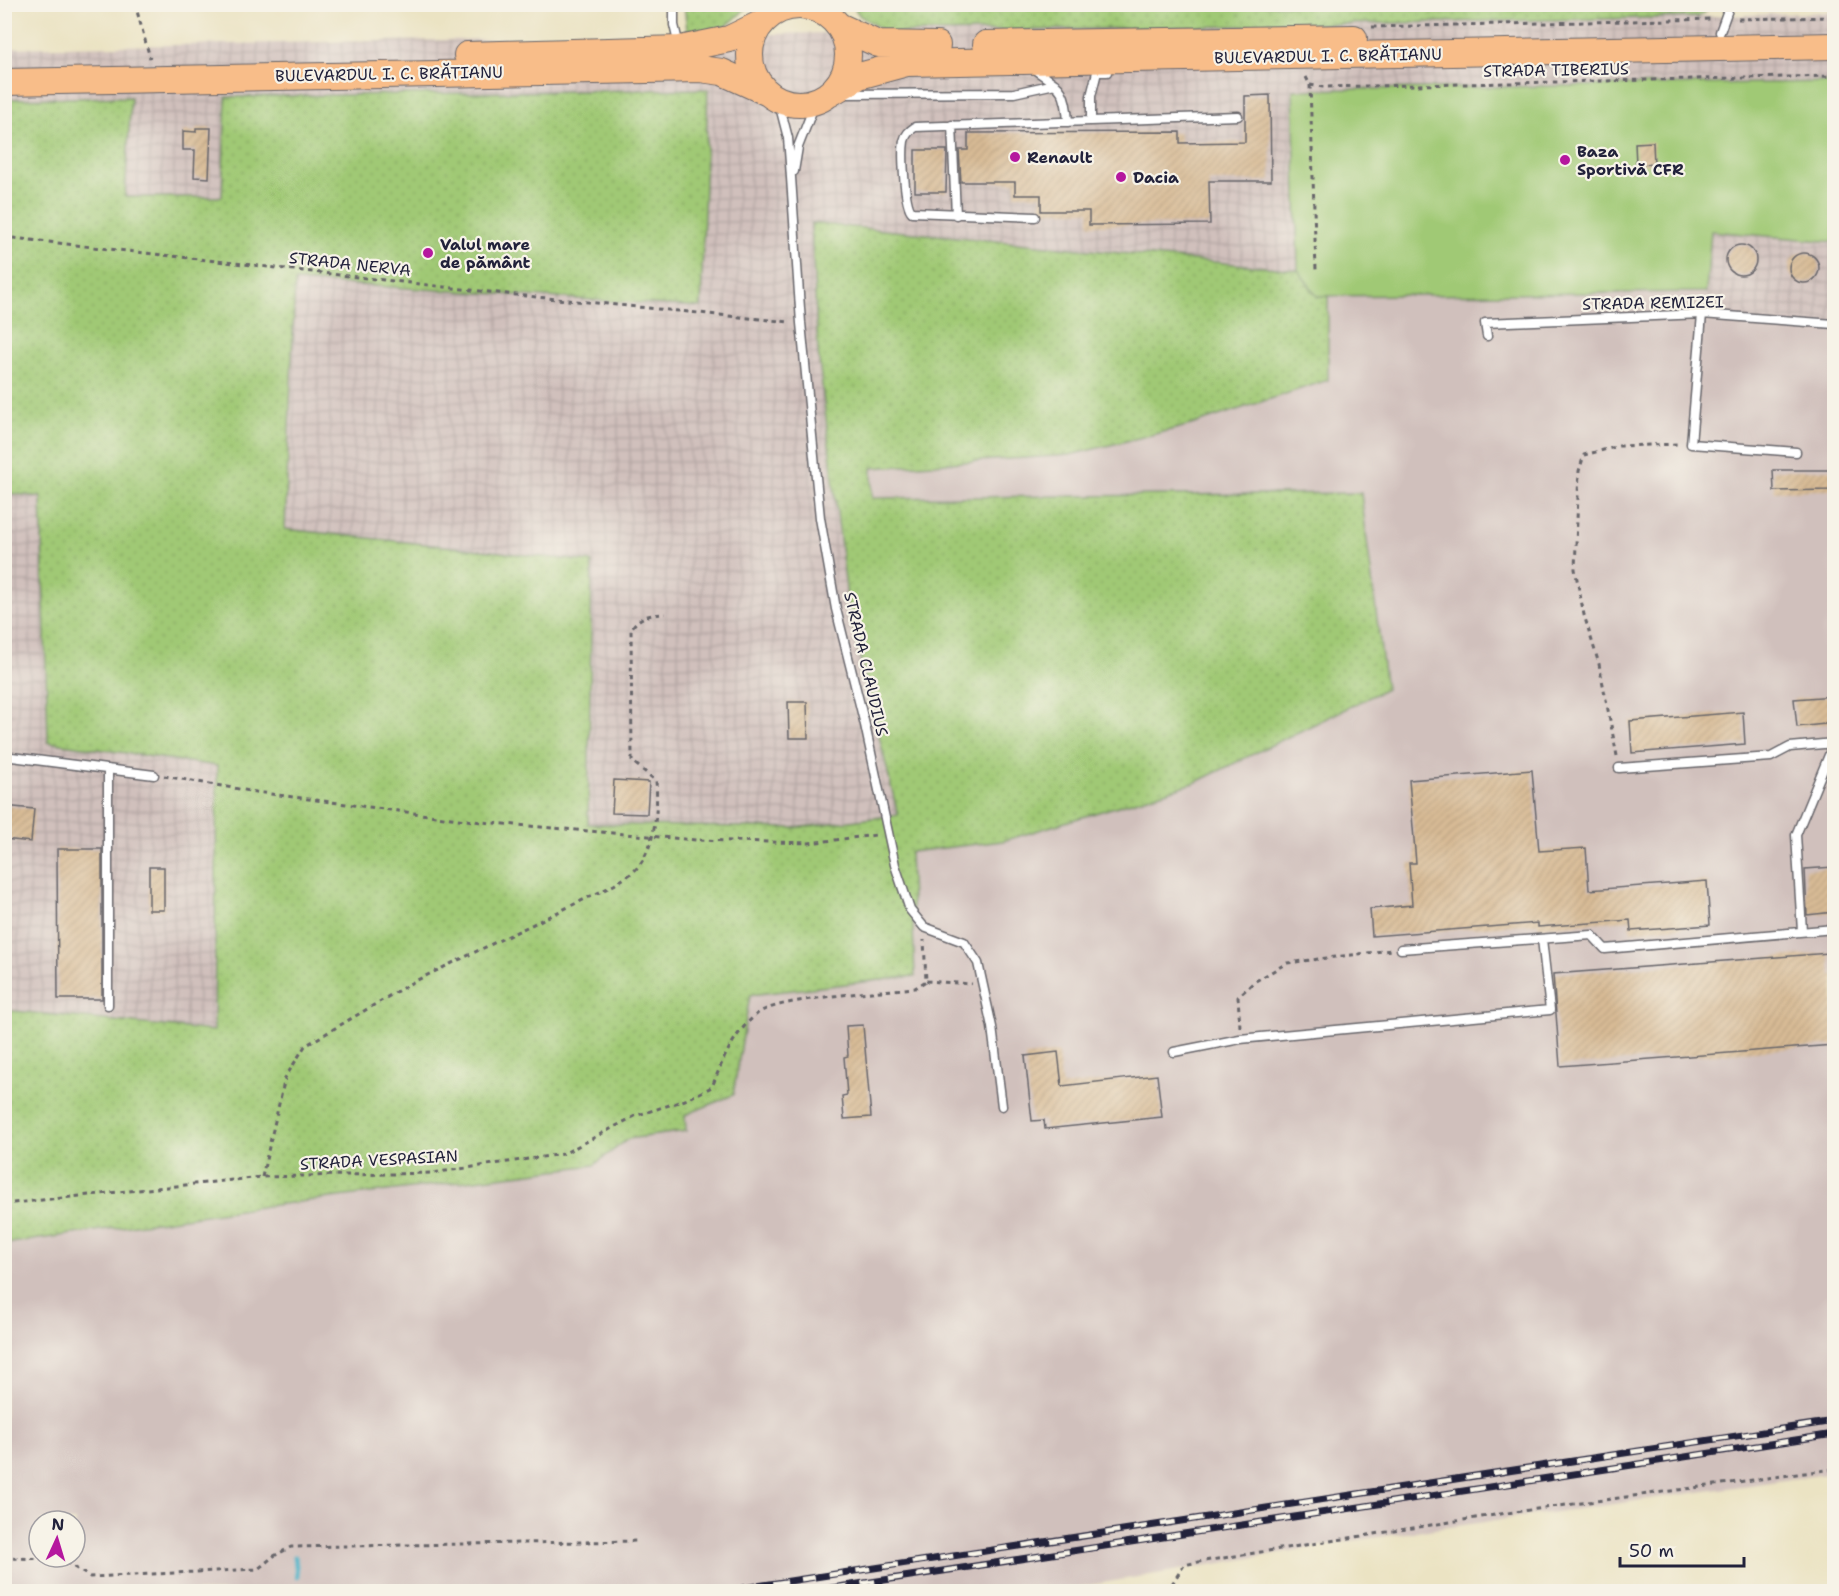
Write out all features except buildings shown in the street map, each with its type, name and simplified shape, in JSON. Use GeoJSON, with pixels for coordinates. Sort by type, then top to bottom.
{"type":"FeatureCollection","features":[{"type":"Feature","properties":{"kind":"main road"},"geometry":{"type":"LineString","coordinates":[[801,6],[830,15],[845,38],[848,62],[838,85],[822,97],[800,104],[773,96],[758,81],[752,67],[750,52],[754,37],[770,14],[786,7],[801,6]]}},
{"type":"Feature","properties":{"kind":"main road","name":"BULEVARDUL I. C. BRĂTIANU"},"geometry":{"type":"LineString","coordinates":[[4,66],[680,49],[729,39],[770,14]]}},
{"type":"Feature","properties":{"kind":"main road","name":"BULEVARDUL I. C. BRĂTIANU"},"geometry":{"type":"LineString","coordinates":[[830,15],[865,40],[896,46],[1723,26],[1834,30]]}},
{"type":"Feature","properties":{"kind":"main road","name":"BULEVARDUL I. C. BRĂTIANU"},"geometry":{"type":"LineString","coordinates":[[822,97],[859,76],[907,63],[1834,46]]}},
{"type":"Feature","properties":{"kind":"main road","name":"BULEVARDUL I. C. BRĂTIANU"},"geometry":{"type":"LineString","coordinates":[[4,82],[700,69],[722,72],[773,96]]}},
{"type":"Feature","properties":{"kind":"lane"},"geometry":{"type":"LineString","coordinates":[[674,4],[674,25],[680,49]]}},
{"type":"Feature","properties":{"kind":"lane"},"geometry":{"type":"LineString","coordinates":[[1723,26],[1730,4]]}},
{"type":"Feature","properties":{"kind":"lane"},"geometry":{"type":"LineString","coordinates":[[1210,68],[1295,57]]}},
{"type":"Feature","properties":{"kind":"lane"},"geometry":{"type":"LineString","coordinates":[[1023,61],[1055,84],[1066,97],[1068,122]]}},
{"type":"Feature","properties":{"kind":"lane"},"geometry":{"type":"LineString","coordinates":[[1091,121],[1091,96],[1097,72],[1120,71]]}},
{"type":"Feature","properties":{"kind":"lane"},"geometry":{"type":"LineString","coordinates":[[822,97],[1014,93],[1055,84]]}},
{"type":"Feature","properties":{"kind":"lane","name":"STRADA CLAUDIUS"},"geometry":{"type":"LineString","coordinates":[[773,96],[788,138],[801,323],[820,518],[836,609],[865,725],[895,866],[910,910],[924,927]]}},
{"type":"Feature","properties":{"kind":"lane","name":"STRADA CLAUDIUS"},"geometry":{"type":"LineString","coordinates":[[792,186],[798,147],[822,97]]}},
{"type":"Feature","properties":{"kind":"lane"},"geometry":{"type":"LineString","coordinates":[[1035,217],[918,214],[907,208],[904,143],[907,132],[915,127],[952,125],[1238,116]]}},
{"type":"Feature","properties":{"kind":"lane"},"geometry":{"type":"LineString","coordinates":[[952,125],[956,215]]}},
{"type":"Feature","properties":{"kind":"lane"},"geometry":{"type":"LineString","coordinates":[[1702,314],[1691,444],[1796,452]]}},
{"type":"Feature","properties":{"kind":"lane","name":"STRADA REMIZEI"},"geometry":{"type":"LineString","coordinates":[[1487,336],[1485,323],[1702,314],[1834,324]]}},
{"type":"Feature","properties":{"kind":"lane"},"geometry":{"type":"LineString","coordinates":[[1619,768],[1771,757],[1790,747],[1834,743],[1796,835],[1803,931]]}},
{"type":"Feature","properties":{"kind":"lane"},"geometry":{"type":"LineString","coordinates":[[4,756],[154,775]]}},
{"type":"Feature","properties":{"kind":"lane"},"geometry":{"type":"LineString","coordinates":[[108,769],[108,1005]]}},
{"type":"Feature","properties":{"kind":"lane"},"geometry":{"type":"LineString","coordinates":[[924,927],[964,942],[978,963],[992,1027],[1002,1106]]}},
{"type":"Feature","properties":{"kind":"lane"},"geometry":{"type":"LineString","coordinates":[[1401,949],[1592,935],[1605,949],[1834,929]]}},
{"type":"Feature","properties":{"kind":"lane"},"geometry":{"type":"LineString","coordinates":[[1174,1052],[1240,1039],[1550,1010],[1542,939]]}},
{"type":"Feature","properties":{"kind":"path"},"geometry":{"type":"LineString","coordinates":[[135,4],[151,63]]}},
{"type":"Feature","properties":{"kind":"path"},"geometry":{"type":"LineString","coordinates":[[1369,27],[1723,26],[1834,17]]}},
{"type":"Feature","properties":{"kind":"path"},"geometry":{"type":"LineString","coordinates":[[1295,57],[1310,85],[1316,270]]}},
{"type":"Feature","properties":{"kind":"path","name":"STRADA TIBERIUS"},"geometry":{"type":"LineString","coordinates":[[1310,85],[1323,87],[1834,76]]}},
{"type":"Feature","properties":{"kind":"path","name":"STRADA NERVA"},"geometry":{"type":"LineString","coordinates":[[4,237],[516,295],[801,323]]}},
{"type":"Feature","properties":{"kind":"path"},"geometry":{"type":"LineString","coordinates":[[1619,768],[1599,664],[1584,615],[1575,569],[1579,471],[1584,455],[1619,446],[1691,444]]}},
{"type":"Feature","properties":{"kind":"path"},"geometry":{"type":"LineString","coordinates":[[262,1177],[285,1078],[305,1046],[411,983],[614,885],[638,868],[653,837],[656,781],[632,761],[631,629],[637,620],[646,616],[665,614]]}},
{"type":"Feature","properties":{"kind":"path"},"geometry":{"type":"LineString","coordinates":[[154,775],[256,792],[481,822],[653,837],[809,843],[888,834]]}},
{"type":"Feature","properties":{"kind":"path"},"geometry":{"type":"LineString","coordinates":[[924,927],[926,981],[982,985]]}},
{"type":"Feature","properties":{"kind":"path"},"geometry":{"type":"LineString","coordinates":[[1240,1039],[1238,997],[1254,982],[1287,963],[1401,949]]}},
{"type":"Feature","properties":{"kind":"path","name":"STRADA VESPASIAN"},"geometry":{"type":"LineString","coordinates":[[4,1204],[262,1177],[432,1173],[563,1154],[635,1116],[685,1100],[712,1087],[731,1041],[759,1012],[807,1000],[915,988],[926,981]]}},
{"type":"Feature","properties":{"kind":"path"},"geometry":{"type":"LineString","coordinates":[[1167,1592],[1184,1565],[1198,1562],[1507,1513],[1834,1469]]}},
{"type":"Feature","properties":{"kind":"path"},"geometry":{"type":"LineString","coordinates":[[4,1558],[61,1558],[90,1577],[258,1569],[274,1556],[291,1547],[639,1541]]}},
{"type":"Feature","properties":{"kind":"shaded area"},"geometry":{"type":"Polygon","coordinates":[[[1834,12],[1834,330],[1705,319],[1705,292],[1317,296],[831,467],[848,606],[898,815],[915,976],[751,995],[733,1095],[685,1115],[686,1131],[628,1139],[594,1165],[267,1206],[5,1244],[5,48],[1655,18],[1834,12]]]}},
{"type":"Feature","properties":{"kind":"shaded area"},"geometry":{"type":"Polygon","coordinates":[[[1706,292],[1706,319],[1834,330],[1834,1473],[1357,1540],[1055,1591],[5,1592],[5,1244],[267,1206],[594,1165],[628,1139],[686,1131],[685,1115],[733,1095],[750,995],[915,976],[910,852],[1003,841],[1194,783],[1386,689],[1361,493],[872,498],[871,468],[1070,455],[1191,425],[1328,380],[1328,296],[1706,292]]]}},
{"type":"Feature","properties":{"kind":"green space"},"geometry":{"type":"Polygon","coordinates":[[[684,5],[749,5],[729,24],[712,34],[703,36],[695,35],[687,30],[684,5]]]}},
{"type":"Feature","properties":{"kind":"green space"},"geometry":{"type":"Polygon","coordinates":[[[852,5],[1715,5],[1697,17],[887,33],[860,16],[852,5]]]}},
{"type":"Feature","properties":{"kind":"green space","name":"Baza Sportivă CFR"},"geometry":{"type":"Polygon","coordinates":[[[1834,82],[1834,242],[1711,231],[1706,292],[1317,296],[1298,270],[1293,90],[1834,82]]]}},
{"type":"Feature","properties":{"kind":"green space"},"geometry":{"type":"Polygon","coordinates":[[[708,89],[701,307],[295,281],[285,529],[592,562],[588,824],[793,828],[898,815],[848,606],[818,352],[811,223],[1298,270],[1317,296],[1328,296],[1328,380],[1191,425],[1070,455],[872,468],[872,498],[1361,493],[1386,689],[1194,783],[1003,841],[910,852],[915,976],[750,995],[733,1095],[685,1115],[686,1131],[628,1139],[594,1165],[267,1206],[5,1244],[5,1010],[214,1031],[217,766],[48,742],[41,497],[5,493],[5,99],[131,97],[125,197],[222,197],[226,97],[708,89]]]}},
{"type":"Feature","properties":{"kind":"waterway"},"geometry":{"type":"LineString","coordinates":[[295,1557],[297,1576]]}},
{"type":"Feature","properties":{"kind":"railway"},"geometry":{"type":"LineString","coordinates":[[718,1592],[1834,1421]]}},
{"type":"Feature","properties":{"kind":"railway"},"geometry":{"type":"LineString","coordinates":[[806,1592],[1834,1434]]}},
{"type":"Feature","properties":{"kind":"place","name":"Renault"},"geometry":{"type":"Point","coordinates":[1015,157]}},
{"type":"Feature","properties":{"kind":"place","name":"Baza Sportivă CFR"},"geometry":{"type":"Point","coordinates":[1565,160]}},
{"type":"Feature","properties":{"kind":"place","name":"Dacia"},"geometry":{"type":"Point","coordinates":[1121,177]}},
{"type":"Feature","properties":{"kind":"place","name":"Valul mare de pământ"},"geometry":{"type":"Point","coordinates":[428,253]}}]}
